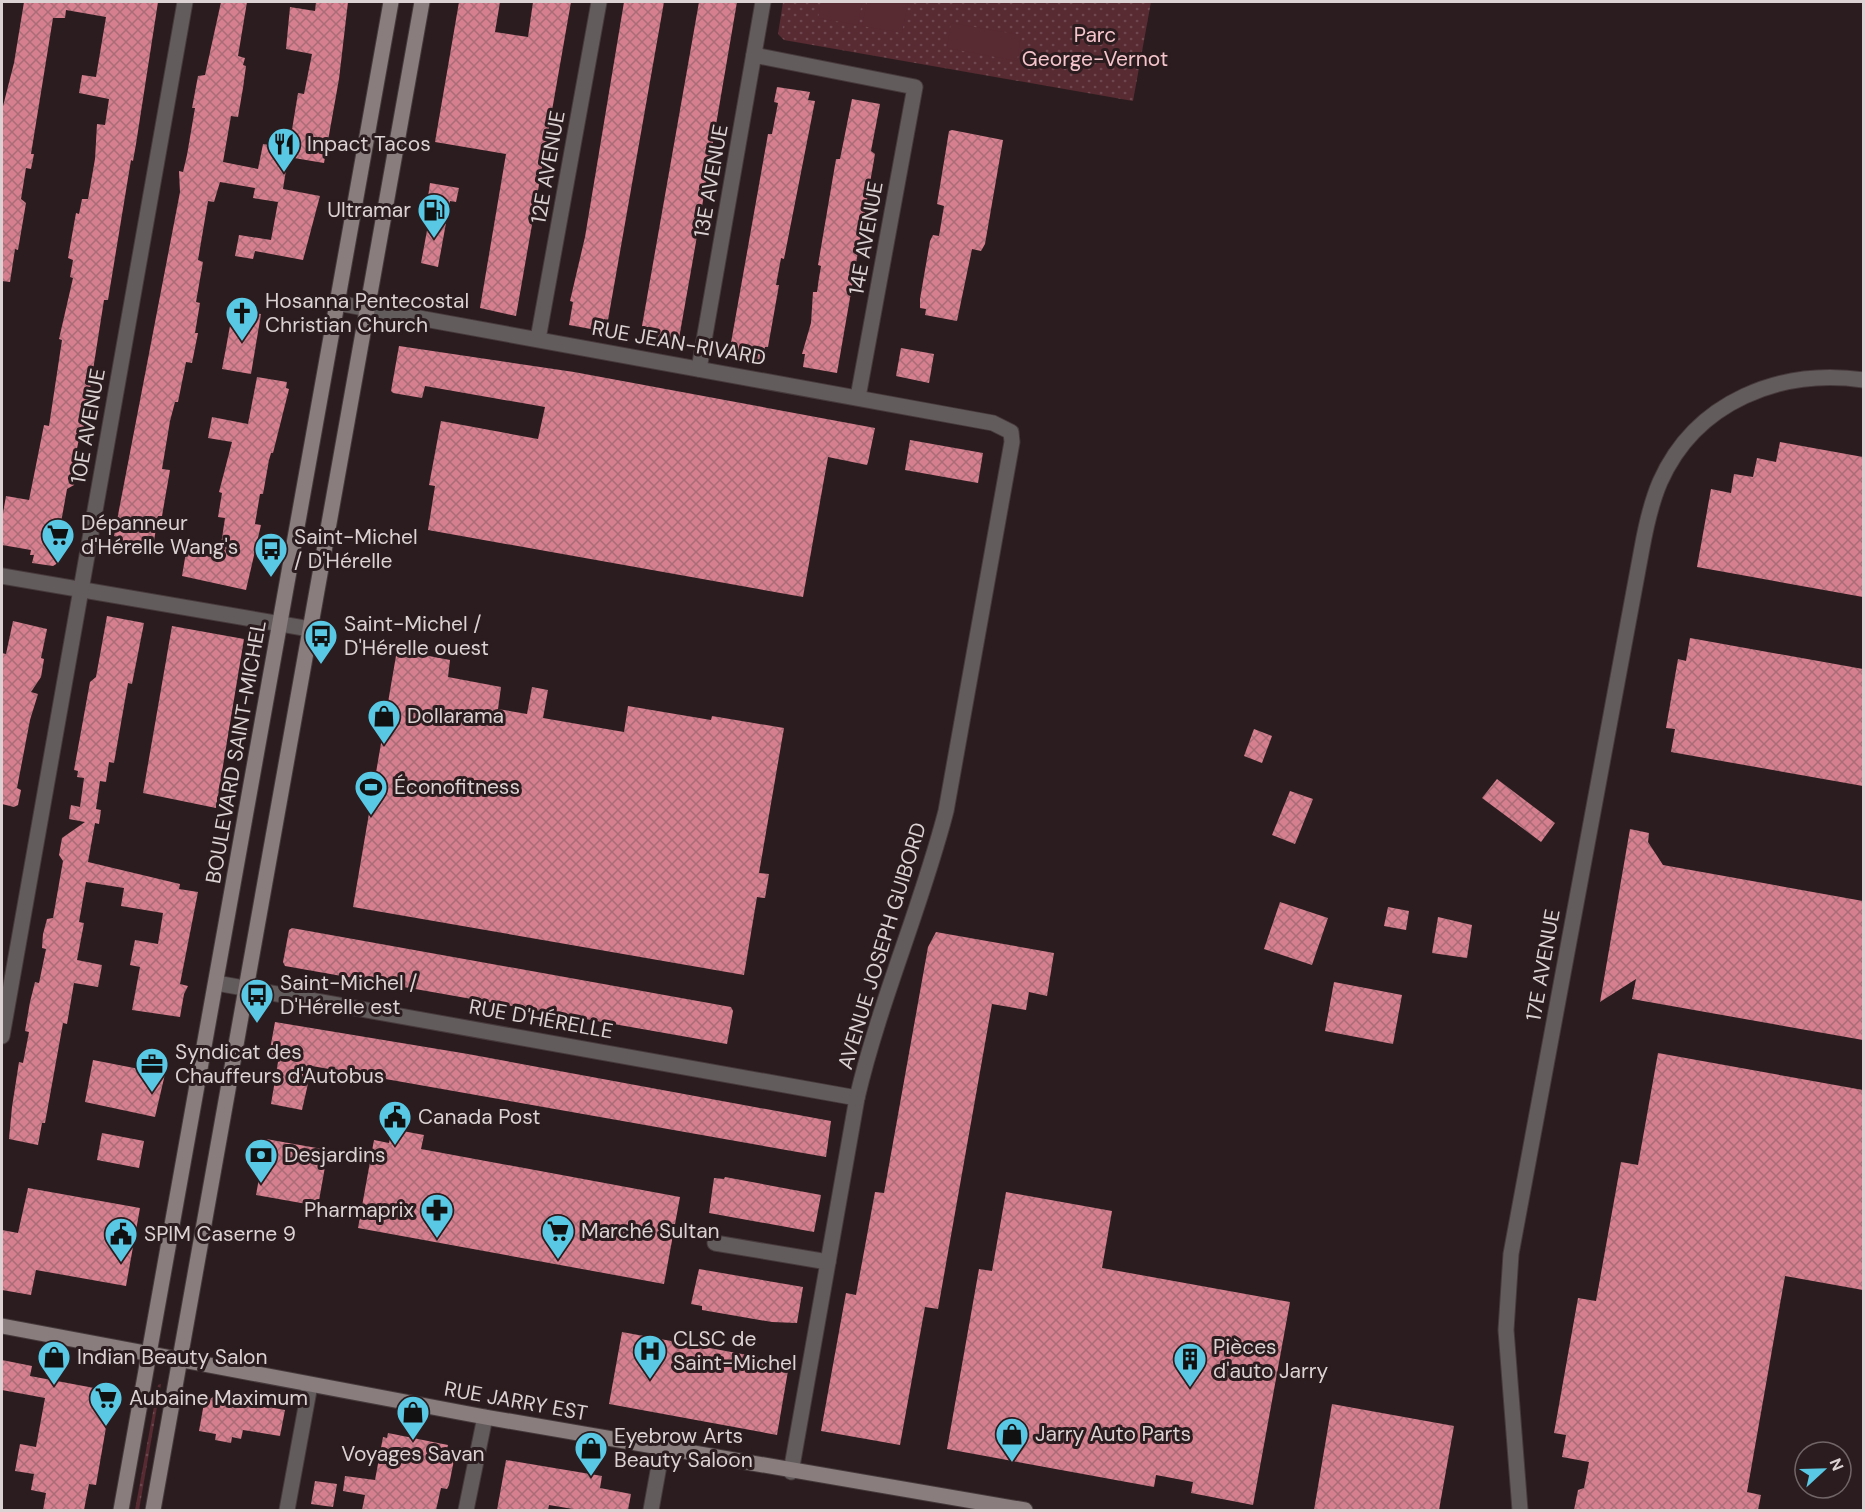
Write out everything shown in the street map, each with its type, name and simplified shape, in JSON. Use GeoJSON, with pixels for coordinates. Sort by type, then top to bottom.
{"type":"FeatureCollection","features":[{"type":"Feature","properties":{"kind":"main road","name":"BOULEVARD SAINT-MICHEL"},"geometry":{"type":"LineString","coordinates":[[121,1510],[391,2]]}},
{"type":"Feature","properties":{"kind":"main road"},"geometry":{"type":"LineString","coordinates":[[153,1510],[422,2]]}},
{"type":"Feature","properties":{"kind":"main road","name":"RUE JARRY EST"},"geometry":{"type":"LineString","coordinates":[[2,1326],[662,1449],[1022,1510]]}},
{"type":"Feature","properties":{"kind":"street","name":"10E AVENUE"},"geometry":{"type":"LineString","coordinates":[[2,1036],[185,2]]}},
{"type":"Feature","properties":{"kind":"street","name":"12E AVENUE"},"geometry":{"type":"LineString","coordinates":[[538,339],[599,2]]}},
{"type":"Feature","properties":{"kind":"street","name":"13E AVENUE"},"geometry":{"type":"LineString","coordinates":[[699,369],[763,2]]}},
{"type":"Feature","properties":{"kind":"street","name":"14E AVENUE"},"geometry":{"type":"LineString","coordinates":[[754,55],[915,87],[858,397]]}},
{"type":"Feature","properties":{"kind":"street","name":"RUE JEAN-RIVARD"},"geometry":{"type":"LineString","coordinates":[[337,303],[858,397],[993,423],[1011,432]]}},
{"type":"Feature","properties":{"kind":"street","name":"17E AVENUE"},"geometry":{"type":"LineString","coordinates":[[1520,1510],[1506,1330],[1511,1254],[1645,530],[1661,480],[1687,440],[1724,407],[1758,389],[1811,376],[1863,380]]}},
{"type":"Feature","properties":{"kind":"street","name":"AVENUE JOSEPH GUIBORD"},"geometry":{"type":"LineString","coordinates":[[791,1472],[857,1098],[867,1056],[934,857],[946,811],[1012,442],[1011,432]]}},
{"type":"Feature","properties":{"kind":"street"},"geometry":{"type":"LineString","coordinates":[[2,576],[310,629]]}},
{"type":"Feature","properties":{"kind":"street","name":"RUE D'HÉRELLE"},"geometry":{"type":"LineString","coordinates":[[216,983],[857,1098]]}},
{"type":"Feature","properties":{"kind":"street"},"geometry":{"type":"LineString","coordinates":[[715,1243],[828,1262]]}},
{"type":"Feature","properties":{"kind":"street"},"geometry":{"type":"LineString","coordinates":[[287,1510],[310,1385]]}},
{"type":"Feature","properties":{"kind":"street"},"geometry":{"type":"LineString","coordinates":[[466,1510],[485,1417]]}},
{"type":"Feature","properties":{"kind":"street"},"geometry":{"type":"LineString","coordinates":[[651,1510],[662,1449]]}},
{"type":"Feature","properties":{"kind":"green space","name":"Parc George-Vernot"},"geometry":{"type":"Polygon","coordinates":[[[783,2],[1151,2],[1133,101],[784,40],[778,34],[783,2]]]}},
{"type":"Feature","properties":{"kind":"green space"},"geometry":{"type":"Polygon","coordinates":[[[821,2],[862,2],[858,25],[818,18],[821,2]]]}},
{"type":"Feature","properties":{"kind":"green space"},"geometry":{"type":"Polygon","coordinates":[[[867,2],[908,2],[902,33],[862,26],[867,2]]]}},
{"type":"Feature","properties":{"kind":"green space"},"geometry":{"type":"Polygon","coordinates":[[[951,23],[1021,35],[1017,61],[947,48],[951,23]]]}},
{"type":"Feature","properties":{"kind":"green space"},"geometry":{"type":"Polygon","coordinates":[[[161,1384],[139,1510],[135,1510],[158,1385],[161,1384]]]}},
{"type":"Feature","properties":{"kind":"building"},"geometry":{"type":"Polygon","coordinates":[[[24,2],[158,2],[136,144],[133,161],[131,160],[108,300],[104,300],[82,440],[79,439],[73,467],[73,474],[76,474],[74,485],[67,489],[62,517],[62,536],[67,537],[61,561],[53,566],[32,563],[34,555],[30,555],[31,550],[2,545],[2,519],[6,496],[29,500],[44,425],[49,426],[62,340],[59,339],[73,278],[70,277],[73,260],[68,258],[76,213],[79,214],[82,199],[88,199],[95,159],[97,124],[105,125],[109,99],[79,93],[82,75],[96,77],[106,17],[66,10],[65,18],[53,18],[31,154],[34,154],[31,169],[26,168],[21,199],[26,203],[18,250],[15,249],[10,282],[2,281],[2,110],[14,63],[24,2]]]}},
{"type":"Feature","properties":{"kind":"building"},"geometry":{"type":"Polygon","coordinates":[[[221,2],[247,2],[238,56],[245,58],[243,88],[238,117],[231,116],[223,162],[258,169],[263,144],[289,148],[298,93],[304,94],[312,54],[286,49],[290,7],[315,11],[316,2],[348,2],[339,79],[324,163],[288,157],[283,189],[320,196],[303,260],[255,251],[253,259],[235,256],[239,235],[271,240],[278,202],[253,198],[255,188],[220,182],[214,202],[208,201],[198,260],[203,262],[196,302],[200,303],[195,333],[198,333],[192,363],[186,362],[178,402],[175,402],[170,421],[162,469],[170,470],[162,516],[158,516],[153,547],[149,546],[148,550],[118,544],[118,537],[114,536],[180,192],[179,171],[183,172],[187,155],[198,76],[205,75],[221,2]]]}},
{"type":"Feature","properties":{"kind":"building"},"geometry":{"type":"Polygon","coordinates":[[[459,2],[500,2],[495,32],[528,37],[533,2],[571,2],[516,316],[480,308],[506,154],[435,142],[459,2]]]}},
{"type":"Feature","properties":{"kind":"building"},"geometry":{"type":"Polygon","coordinates":[[[624,2],[664,2],[608,320],[604,319],[602,331],[569,325],[573,302],[570,301],[585,237],[624,2]]]}},
{"type":"Feature","properties":{"kind":"building"},"geometry":{"type":"Polygon","coordinates":[[[699,2],[737,2],[678,344],[674,345],[642,339],[644,327],[642,326],[699,2]]]}},
{"type":"Feature","properties":{"kind":"building"},"geometry":{"type":"Polygon","coordinates":[[[777,87],[810,92],[808,100],[815,101],[784,259],[781,258],[776,285],[779,285],[768,347],[765,347],[762,360],[729,354],[768,134],[772,134],[778,103],[774,102],[777,87]]]}},
{"type":"Feature","properties":{"kind":"building"},"geometry":{"type":"Polygon","coordinates":[[[852,99],[880,104],[871,151],[875,154],[837,373],[803,367],[805,354],[802,354],[811,323],[813,292],[817,292],[821,266],[818,265],[836,159],[840,159],[852,99]]]}},
{"type":"Feature","properties":{"kind":"building"},"geometry":{"type":"Polygon","coordinates":[[[949,131],[1003,140],[985,244],[981,251],[972,249],[957,321],[925,315],[926,309],[920,308],[930,241],[933,235],[939,236],[944,206],[937,204],[949,131]]]}},
{"type":"Feature","properties":{"kind":"building"},"geometry":{"type":"Polygon","coordinates":[[[430,183],[459,188],[456,202],[450,201],[438,267],[421,263],[433,198],[428,197],[430,183]]]}},
{"type":"Feature","properties":{"kind":"building","name":"Hosanna Pentecostal Christian Church"},"geometry":{"type":"Polygon","coordinates":[[[233,310],[261,314],[251,374],[222,369],[233,310]]]}},
{"type":"Feature","properties":{"kind":"building"},"geometry":{"type":"Polygon","coordinates":[[[399,346],[574,372],[875,428],[868,462],[867,465],[828,457],[803,597],[428,530],[435,486],[429,485],[441,421],[538,439],[545,407],[425,386],[422,398],[393,393],[391,391],[399,346]]]}},
{"type":"Feature","properties":{"kind":"building"},"geometry":{"type":"Polygon","coordinates":[[[901,348],[934,354],[929,383],[896,376],[901,348]]]}},
{"type":"Feature","properties":{"kind":"building"},"geometry":{"type":"Polygon","coordinates":[[[257,377],[287,382],[286,388],[289,389],[273,453],[269,460],[263,494],[260,494],[255,524],[261,525],[246,590],[182,576],[186,552],[219,558],[225,518],[218,517],[222,493],[219,492],[232,442],[208,438],[212,417],[248,424],[257,377]]]}},
{"type":"Feature","properties":{"kind":"building"},"geometry":{"type":"Polygon","coordinates":[[[910,440],[983,453],[978,483],[905,470],[910,440]]]}},
{"type":"Feature","properties":{"kind":"building"},"geometry":{"type":"Polygon","coordinates":[[[1780,442],[1863,457],[1863,597],[1697,567],[1711,489],[1731,493],[1734,474],[1753,477],[1757,458],[1776,462],[1780,442]]]}},
{"type":"Feature","properties":{"kind":"building"},"geometry":{"type":"Polygon","coordinates":[[[107,616],[144,623],[132,684],[128,683],[114,763],[109,762],[106,782],[100,781],[96,809],[101,810],[99,824],[95,823],[88,862],[180,884],[179,889],[198,892],[180,984],[188,986],[184,994],[180,1017],[132,1010],[140,967],[130,965],[135,940],[158,944],[163,913],[121,906],[124,888],[86,882],[79,922],[84,923],[77,960],[102,965],[98,987],[74,983],[67,1024],[63,1023],[45,1123],[42,1123],[38,1145],[9,1139],[12,1107],[19,1062],[23,1063],[29,1032],[25,1031],[30,1002],[35,982],[39,983],[46,949],[42,948],[43,934],[47,919],[53,918],[63,861],[59,855],[62,838],[85,822],[69,819],[71,805],[80,807],[84,778],[77,777],[78,771],[74,770],[90,682],[96,677],[107,616]]]}},
{"type":"Feature","properties":{"kind":"building"},"geometry":{"type":"Polygon","coordinates":[[[13,621],[47,629],[41,658],[44,659],[41,677],[31,692],[38,694],[30,720],[17,788],[21,790],[18,805],[14,807],[2,804],[2,653],[6,654],[13,621]]]}},
{"type":"Feature","properties":{"kind":"building"},"geometry":{"type":"Polygon","coordinates":[[[172,626],[244,639],[216,808],[143,793],[172,626]]]}},
{"type":"Feature","properties":{"kind":"building"},"geometry":{"type":"Polygon","coordinates":[[[1690,638],[1863,669],[1863,786],[1671,752],[1675,729],[1666,728],[1678,659],[1686,661],[1690,638]]]}},
{"type":"Feature","properties":{"kind":"building"},"geometry":{"type":"Polygon","coordinates":[[[397,650],[450,660],[448,677],[501,687],[498,709],[527,714],[532,687],[548,690],[543,718],[624,732],[628,706],[711,720],[712,716],[784,728],[759,873],[769,874],[765,898],[757,897],[744,975],[353,907],[397,650]]]}},
{"type":"Feature","properties":{"kind":"building"},"geometry":{"type":"Polygon","coordinates":[[[1254,729],[1272,736],[1262,763],[1244,756],[1254,729]]]}},
{"type":"Feature","properties":{"kind":"building"},"geometry":{"type":"Polygon","coordinates":[[[1497,779],[1555,823],[1541,842],[1482,798],[1497,779]]]}},
{"type":"Feature","properties":{"kind":"building"},"geometry":{"type":"Polygon","coordinates":[[[1290,791],[1313,799],[1295,844],[1272,835],[1290,791]]]}},
{"type":"Feature","properties":{"kind":"building"},"geometry":{"type":"Polygon","coordinates":[[[1630,829],[1649,833],[1648,842],[1663,865],[1863,901],[1863,1040],[1632,999],[1636,979],[1600,1002],[1630,829]]]}},
{"type":"Feature","properties":{"kind":"building"},"geometry":{"type":"Polygon","coordinates":[[[1280,902],[1328,918],[1312,965],[1264,949],[1280,902]]]}},
{"type":"Feature","properties":{"kind":"building"},"geometry":{"type":"Polygon","coordinates":[[[1388,907],[1409,911],[1406,930],[1384,926],[1388,907]]]}},
{"type":"Feature","properties":{"kind":"building"},"geometry":{"type":"Polygon","coordinates":[[[1438,917],[1472,925],[1467,958],[1432,953],[1438,917]]]}},
{"type":"Feature","properties":{"kind":"building"},"geometry":{"type":"Polygon","coordinates":[[[292,928],[731,1007],[733,1011],[727,1044],[285,966],[283,962],[289,930],[292,928]]]}},
{"type":"Feature","properties":{"kind":"building"},"geometry":{"type":"Polygon","coordinates":[[[936,932],[1054,953],[1047,996],[1029,992],[1026,1010],[992,1004],[938,1309],[925,1307],[900,1445],[821,1431],[846,1293],[856,1295],[875,1192],[884,1193],[928,947],[936,932]]]}},
{"type":"Feature","properties":{"kind":"building"},"geometry":{"type":"Polygon","coordinates":[[[1334,982],[1402,995],[1393,1044],[1325,1031],[1334,982]]]}},
{"type":"Feature","properties":{"kind":"building"},"geometry":{"type":"Polygon","coordinates":[[[275,1022],[468,1054],[831,1121],[826,1157],[312,1066],[302,1110],[271,1104],[278,1062],[269,1055],[275,1022]]]}},
{"type":"Feature","properties":{"kind":"building"},"geometry":{"type":"Polygon","coordinates":[[[1658,1053],[1863,1090],[1863,1290],[1785,1276],[1747,1492],[1761,1495],[1758,1510],[1574,1510],[1578,1490],[1584,1488],[1589,1462],[1562,1457],[1566,1435],[1554,1433],[1578,1298],[1596,1301],[1621,1162],[1638,1165],[1658,1053]]]}},
{"type":"Feature","properties":{"kind":"building"},"geometry":{"type":"Polygon","coordinates":[[[93,1060],[165,1074],[155,1117],[85,1102],[93,1060]]]}},
{"type":"Feature","properties":{"kind":"building"},"geometry":{"type":"Polygon","coordinates":[[[392,1129],[424,1135],[421,1149],[680,1197],[664,1284],[358,1228],[374,1140],[389,1143],[392,1129]]]}},
{"type":"Feature","properties":{"kind":"building"},"geometry":{"type":"Polygon","coordinates":[[[102,1133],[144,1141],[139,1168],[97,1160],[102,1133]]]}},
{"type":"Feature","properties":{"kind":"building"},"geometry":{"type":"Polygon","coordinates":[[[266,1139],[328,1150],[318,1206],[256,1195],[266,1139]]]}},
{"type":"Feature","properties":{"kind":"building"},"geometry":{"type":"Polygon","coordinates":[[[725,1177],[821,1195],[814,1232],[709,1213],[714,1178],[724,1179],[725,1177]]]}},
{"type":"Feature","properties":{"kind":"building"},"geometry":{"type":"Polygon","coordinates":[[[28,1188],[140,1208],[126,1286],[36,1270],[31,1295],[2,1290],[2,1230],[18,1233],[28,1188]]]}},
{"type":"Feature","properties":{"kind":"building"},"geometry":{"type":"Polygon","coordinates":[[[1006,1192],[1112,1211],[1102,1268],[1290,1302],[1253,1505],[1191,1493],[1193,1482],[1156,1475],[1154,1487],[947,1449],[979,1269],[992,1271],[1006,1192]]]}},
{"type":"Feature","properties":{"kind":"building"},"geometry":{"type":"Polygon","coordinates":[[[699,1269],[803,1287],[797,1323],[772,1322],[702,1310],[702,1306],[691,1304],[699,1269]]]}},
{"type":"Feature","properties":{"kind":"building"},"geometry":{"type":"Polygon","coordinates":[[[622,1332],[775,1360],[775,1363],[789,1365],[777,1435],[609,1404],[622,1332]]]}},
{"type":"Feature","properties":{"kind":"building"},"geometry":{"type":"Polygon","coordinates":[[[2,1360],[32,1366],[30,1376],[105,1390],[100,1414],[108,1416],[96,1485],[89,1484],[84,1510],[43,1510],[46,1493],[31,1490],[34,1474],[15,1471],[20,1444],[36,1447],[45,1398],[2,1390],[2,1360]]]}},
{"type":"Feature","properties":{"kind":"building"},"geometry":{"type":"Polygon","coordinates":[[[213,1397],[285,1410],[280,1436],[243,1430],[241,1439],[232,1437],[231,1443],[215,1440],[216,1434],[199,1431],[204,1403],[213,1397]]]}},
{"type":"Feature","properties":{"kind":"building"},"geometry":{"type":"Polygon","coordinates":[[[1332,1404],[1454,1426],[1439,1510],[1314,1510],[1332,1404]]]}},
{"type":"Feature","properties":{"kind":"building"},"geometry":{"type":"Polygon","coordinates":[[[388,1433],[448,1445],[447,1449],[456,1450],[449,1485],[447,1489],[441,1488],[436,1510],[362,1510],[365,1495],[343,1491],[345,1476],[375,1480],[383,1437],[387,1438],[388,1433]]]}},
{"type":"Feature","properties":{"kind":"building"},"geometry":{"type":"Polygon","coordinates":[[[506,1460],[602,1476],[600,1488],[631,1494],[628,1510],[579,1510],[549,1505],[548,1510],[497,1510],[506,1460]]]}},
{"type":"Feature","properties":{"kind":"building"},"geometry":{"type":"Polygon","coordinates":[[[315,1481],[337,1484],[333,1507],[311,1504],[315,1481]]]}},
{"type":"Feature","properties":{"kind":"place","name":"Inpact Tacos"},"geometry":{"type":"Point","coordinates":[284,173]}},
{"type":"Feature","properties":{"kind":"place","name":"Ultramar"},"geometry":{"type":"Point","coordinates":[434,239]}},
{"type":"Feature","properties":{"kind":"place","name":"Hosanna Pentecostal Christian Church"},"geometry":{"type":"Point","coordinates":[242,342]}},
{"type":"Feature","properties":{"kind":"place","name":"Dépanneur d'Hérelle Wang's"},"geometry":{"type":"Point","coordinates":[58,564]}},
{"type":"Feature","properties":{"kind":"place","name":"Saint-Michel / D'Hérelle"},"geometry":{"type":"Point","coordinates":[271,578]}},
{"type":"Feature","properties":{"kind":"place","name":"Saint-Michel / D'Hérelle ouest"},"geometry":{"type":"Point","coordinates":[321,665]}},
{"type":"Feature","properties":{"kind":"place","name":"Dollarama"},"geometry":{"type":"Point","coordinates":[384,745]}},
{"type":"Feature","properties":{"kind":"place","name":"Éconofitness"},"geometry":{"type":"Point","coordinates":[371,816]}},
{"type":"Feature","properties":{"kind":"place","name":"Saint-Michel / D'Hérelle est"},"geometry":{"type":"Point","coordinates":[257,1024]}},
{"type":"Feature","properties":{"kind":"place","name":"Syndicat des Chauffeurs d'Autobus"},"geometry":{"type":"Point","coordinates":[152,1093]}},
{"type":"Feature","properties":{"kind":"place","name":"Canada Post"},"geometry":{"type":"Point","coordinates":[395,1146]}},
{"type":"Feature","properties":{"kind":"place","name":"Desjardins"},"geometry":{"type":"Point","coordinates":[261,1184]}},
{"type":"Feature","properties":{"kind":"place","name":"Pharmaprix"},"geometry":{"type":"Point","coordinates":[437,1239]}},
{"type":"Feature","properties":{"kind":"place","name":"Marché Sultan"},"geometry":{"type":"Point","coordinates":[558,1260]}},
{"type":"Feature","properties":{"kind":"place","name":"SPIM Caserne 9"},"geometry":{"type":"Point","coordinates":[121,1263]}},
{"type":"Feature","properties":{"kind":"place","name":"CLSC de Saint-Michel"},"geometry":{"type":"Point","coordinates":[650,1380]}},
{"type":"Feature","properties":{"kind":"place","name":"Indian Beauty Salon"},"geometry":{"type":"Point","coordinates":[54,1386]}},
{"type":"Feature","properties":{"kind":"place","name":"Pièces d'auto Jarry"},"geometry":{"type":"Point","coordinates":[1190,1388]}},
{"type":"Feature","properties":{"kind":"place","name":"Aubaine Maximum"},"geometry":{"type":"Point","coordinates":[106,1427]}},
{"type":"Feature","properties":{"kind":"place","name":"Voyages Savan"},"geometry":{"type":"Point","coordinates":[413,1441]}},
{"type":"Feature","properties":{"kind":"place","name":"Jarry Auto Parts"},"geometry":{"type":"Point","coordinates":[1012,1463]}},
{"type":"Feature","properties":{"kind":"place","name":"Eyebrow Arts Beauty Saloon"},"geometry":{"type":"Point","coordinates":[591,1477]}}]}
